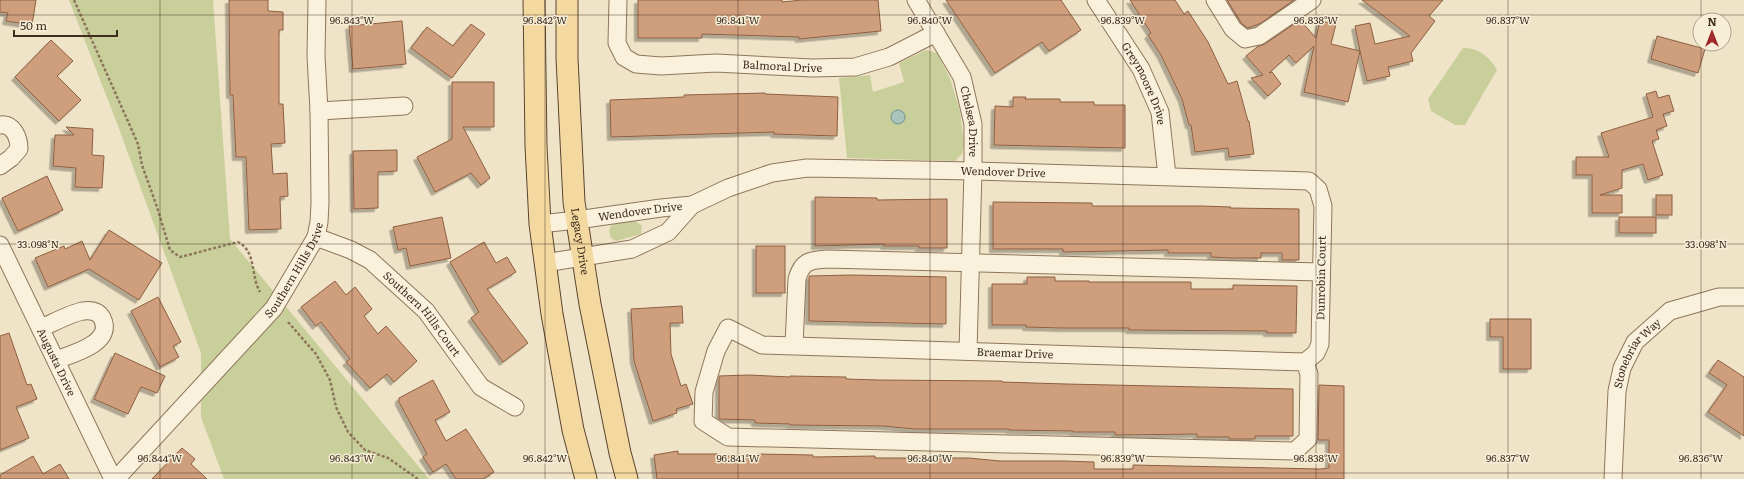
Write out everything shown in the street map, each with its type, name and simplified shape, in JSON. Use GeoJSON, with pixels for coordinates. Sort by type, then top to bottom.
{"type":"FeatureCollection","features":[{"type":"Feature","properties":{"kind":"main road"},"geometry":{"type":"LineString","coordinates":[[534,0],[536,146],[540,224],[552,314],[569,407],[586,479]]}},
{"type":"Feature","properties":{"kind":"main road","name":"Legacy Drive"},"geometry":{"type":"LineString","coordinates":[[567,0],[567,58],[576,220],[616,431],[627,479]]}},
{"type":"Feature","properties":{"kind":"street","name":"Southern Hills Drive"},"geometry":{"type":"LineString","coordinates":[[114,479],[274,308],[316,237],[320,222],[319,111],[316,56],[317,0]]}},
{"type":"Feature","properties":{"kind":"street","name":"Balmoral Drive"},"geometry":{"type":"LineString","coordinates":[[618,0],[617,43],[624,56],[636,64],[661,66],[716,63],[812,68],[855,67],[889,57],[936,33]]}},
{"type":"Feature","properties":{"kind":"street","name":"Chelsea Drive"},"geometry":{"type":"LineString","coordinates":[[916,0],[962,77],[973,124],[974,171],[968,351]]}},
{"type":"Feature","properties":{"kind":"street","name":"Greymoore Drive"},"geometry":{"type":"LineString","coordinates":[[1096,0],[1142,69],[1160,112],[1167,176]]}},
{"type":"Feature","properties":{"kind":"street"},"geometry":{"type":"LineString","coordinates":[[1214,0],[1233,30],[1245,39],[1259,36],[1312,0]]}},
{"type":"Feature","properties":{"kind":"street"},"geometry":{"type":"LineString","coordinates":[[319,111],[404,106]]}},
{"type":"Feature","properties":{"kind":"street"},"geometry":{"type":"LineString","coordinates":[[0,126],[4,125],[12,129],[18,139],[19,149],[11,158],[0,166]]}},
{"type":"Feature","properties":{"kind":"street","name":"Wendover Drive"},"geometry":{"type":"LineString","coordinates":[[540,224],[638,210],[692,205],[728,188],[772,173],[807,168],[974,171],[1309,181],[1318,189]]}},
{"type":"Feature","properties":{"kind":"street","name":"Dunrobin Court"},"geometry":{"type":"LineString","coordinates":[[1305,362],[1316,353],[1320,344],[1323,206],[1318,189]]}},
{"type":"Feature","properties":{"kind":"street","name":"Wendover Drive"},"geometry":{"type":"LineString","coordinates":[[545,262],[632,249],[668,232],[692,205]]}},
{"type":"Feature","properties":{"kind":"street","name":"Southern Hills Court"},"geometry":{"type":"LineString","coordinates":[[316,237],[351,250],[370,260],[426,311],[481,387],[515,406]]}},
{"type":"Feature","properties":{"kind":"street","name":"Augusta Drive"},"geometry":{"type":"LineString","coordinates":[[0,245],[114,479]]}},
{"type":"Feature","properties":{"kind":"street"},"geometry":{"type":"LineString","coordinates":[[794,345],[797,279],[800,270],[805,264],[813,260],[827,259],[1322,272]]}},
{"type":"Feature","properties":{"kind":"street","name":"Stonebriar Way"},"geometry":{"type":"LineString","coordinates":[[1613,479],[1617,391],[1622,368],[1635,342],[1670,311],[1719,297],[1744,297]]}},
{"type":"Feature","properties":{"kind":"street"},"geometry":{"type":"LineString","coordinates":[[41,328],[82,311],[92,311],[102,317],[104,324],[100,338],[88,348],[56,360]]}},
{"type":"Feature","properties":{"kind":"street","name":"Braemar Drive"},"geometry":{"type":"LineString","coordinates":[[728,328],[762,345],[794,345],[1305,362],[1309,374],[1308,439],[1295,451],[728,437],[703,421],[704,392],[716,351],[728,328]]}},
{"type":"Feature","properties":{"kind":"path"},"geometry":{"type":"LineString","coordinates":[[74,0],[138,144],[142,166],[158,207],[170,250],[180,257],[238,242],[246,246],[250,257],[256,286],[260,292]]}},
{"type":"Feature","properties":{"kind":"path"},"geometry":{"type":"LineString","coordinates":[[288,322],[316,354],[330,380],[336,406],[348,432],[365,450],[388,458],[418,479]]}},
{"type":"Feature","properties":{"kind":"green space"},"geometry":{"type":"Polygon","coordinates":[[[69,0],[213,0],[230,239],[429,479],[224,479],[201,417],[201,353],[118,126],[69,0]]]}},
{"type":"Feature","properties":{"kind":"green space"},"geometry":{"type":"Polygon","coordinates":[[[1463,48],[1479,51],[1491,61],[1497,70],[1465,125],[1455,125],[1431,111],[1428,99],[1463,48]]]}},
{"type":"Feature","properties":{"kind":"green space"},"geometry":{"type":"Polygon","coordinates":[[[926,50],[937,53],[950,78],[960,111],[964,143],[962,154],[955,161],[847,158],[839,78],[870,75],[873,92],[904,82],[899,63],[926,50]]]}},
{"type":"Feature","properties":{"kind":"green space"},"geometry":{"type":"Polygon","coordinates":[[[635,221],[642,226],[641,234],[616,241],[611,238],[609,232],[612,225],[620,222],[635,221]]]}},
{"type":"Feature","properties":{"kind":"water"},"geometry":{"type":"Polygon","coordinates":[[[895,110],[901,110],[905,114],[905,120],[901,124],[895,124],[891,120],[891,114],[895,110]]]}},
{"type":"Feature","properties":{"kind":"building"},"geometry":{"type":"Polygon","coordinates":[[[0,0],[36,0],[32,25],[6,21],[8,13],[0,12],[0,0]]]}},
{"type":"Feature","properties":{"kind":"building"},"geometry":{"type":"Polygon","coordinates":[[[229,0],[268,0],[268,11],[283,12],[283,30],[279,30],[279,104],[283,104],[285,143],[271,144],[273,174],[287,173],[288,196],[280,197],[281,229],[249,230],[246,157],[236,157],[233,95],[230,95],[229,0]]]}},
{"type":"Feature","properties":{"kind":"building"},"geometry":{"type":"Polygon","coordinates":[[[638,0],[782,0],[782,2],[802,0],[878,0],[881,31],[799,39],[799,37],[702,34],[702,38],[638,38],[638,0]]]}},
{"type":"Feature","properties":{"kind":"building"},"geometry":{"type":"Polygon","coordinates":[[[946,0],[1061,0],[1081,30],[1049,51],[1042,42],[995,73],[946,0]]]}},
{"type":"Feature","properties":{"kind":"building"},"geometry":{"type":"Polygon","coordinates":[[[1130,0],[1175,0],[1184,14],[1188,11],[1208,42],[1228,84],[1237,81],[1249,121],[1254,154],[1229,157],[1228,148],[1195,152],[1191,125],[1189,125],[1182,99],[1161,55],[1148,35],[1151,33],[1130,0]]]}},
{"type":"Feature","properties":{"kind":"building"},"geometry":{"type":"Polygon","coordinates":[[[1227,0],[1294,0],[1261,23],[1248,28],[1242,24],[1227,0]]]}},
{"type":"Feature","properties":{"kind":"building"},"geometry":{"type":"Polygon","coordinates":[[[1362,0],[1443,0],[1429,16],[1435,21],[1411,53],[1413,61],[1388,67],[1390,76],[1367,81],[1355,26],[1370,23],[1375,44],[1410,36],[1362,0]]]}},
{"type":"Feature","properties":{"kind":"building"},"geometry":{"type":"Polygon","coordinates":[[[1300,20],[1316,38],[1320,21],[1336,24],[1331,44],[1360,51],[1348,102],[1304,92],[1314,46],[1296,63],[1289,55],[1269,73],[1272,72],[1281,84],[1268,96],[1251,78],[1263,75],[1246,56],[1257,47],[1265,44],[1300,20]]]}},
{"type":"Feature","properties":{"kind":"building"},"geometry":{"type":"Polygon","coordinates":[[[402,21],[406,64],[353,69],[349,26],[402,21]]]}},
{"type":"Feature","properties":{"kind":"building"},"geometry":{"type":"Polygon","coordinates":[[[471,24],[485,34],[452,78],[411,48],[427,27],[453,46],[471,24]]]}},
{"type":"Feature","properties":{"kind":"building"},"geometry":{"type":"Polygon","coordinates":[[[1657,36],[1692,45],[1692,52],[1704,52],[1698,73],[1651,59],[1657,36]]]}},
{"type":"Feature","properties":{"kind":"building"},"geometry":{"type":"Polygon","coordinates":[[[51,40],[73,61],[57,76],[81,100],[59,121],[15,77],[51,40]]]}},
{"type":"Feature","properties":{"kind":"building"},"geometry":{"type":"Polygon","coordinates":[[[452,82],[494,82],[494,127],[463,127],[490,178],[481,185],[471,173],[435,192],[417,157],[452,139],[452,82]]]}},
{"type":"Feature","properties":{"kind":"building"},"geometry":{"type":"Polygon","coordinates":[[[1656,91],[1658,98],[1669,95],[1674,111],[1663,114],[1667,126],[1656,130],[1659,139],[1652,141],[1663,175],[1648,180],[1643,164],[1622,170],[1622,188],[1600,195],[1622,195],[1622,213],[1592,213],[1592,175],[1576,175],[1576,157],[1609,157],[1601,133],[1653,117],[1646,94],[1656,91]]]}},
{"type":"Feature","properties":{"kind":"building"},"geometry":{"type":"Polygon","coordinates":[[[765,93],[838,97],[837,136],[774,134],[774,132],[611,137],[610,100],[684,97],[684,95],[765,93]]]}},
{"type":"Feature","properties":{"kind":"building"},"geometry":{"type":"Polygon","coordinates":[[[1013,97],[1026,97],[1025,99],[1060,99],[1060,102],[1094,102],[1094,105],[1125,105],[1125,148],[994,145],[995,106],[1013,107],[1013,97]]]}},
{"type":"Feature","properties":{"kind":"building"},"geometry":{"type":"Polygon","coordinates":[[[66,127],[93,129],[92,155],[104,156],[102,188],[75,187],[76,168],[53,166],[55,135],[74,135],[66,127]]]}},
{"type":"Feature","properties":{"kind":"building"},"geometry":{"type":"Polygon","coordinates":[[[397,150],[397,171],[378,172],[378,208],[354,209],[353,151],[397,150]]]}},
{"type":"Feature","properties":{"kind":"building"},"geometry":{"type":"Polygon","coordinates":[[[47,176],[63,210],[18,231],[2,198],[47,176]]]}},
{"type":"Feature","properties":{"kind":"building"},"geometry":{"type":"Polygon","coordinates":[[[1656,195],[1672,195],[1672,215],[1656,215],[1656,195]]]}},
{"type":"Feature","properties":{"kind":"building"},"geometry":{"type":"Polygon","coordinates":[[[815,197],[877,198],[877,200],[947,199],[947,248],[884,246],[884,244],[815,246],[815,197]]]}},
{"type":"Feature","properties":{"kind":"building"},"geometry":{"type":"Polygon","coordinates":[[[993,202],[1092,203],[1092,206],[1202,206],[1299,209],[1299,260],[1282,260],[1282,253],[1261,253],[1261,258],[1229,258],[1211,257],[1211,253],[1168,253],[1168,250],[1063,252],[1063,249],[993,249],[993,202]]]}},
{"type":"Feature","properties":{"kind":"building"},"geometry":{"type":"Polygon","coordinates":[[[442,217],[451,258],[410,266],[406,248],[398,250],[393,227],[442,217]]]}},
{"type":"Feature","properties":{"kind":"building"},"geometry":{"type":"Polygon","coordinates":[[[1619,217],[1656,217],[1656,233],[1619,233],[1619,217]]]}},
{"type":"Feature","properties":{"kind":"building"},"geometry":{"type":"Polygon","coordinates":[[[109,230],[162,263],[139,300],[89,269],[48,287],[35,258],[64,246],[65,249],[82,241],[90,260],[109,230]]]}},
{"type":"Feature","properties":{"kind":"building"},"geometry":{"type":"Polygon","coordinates":[[[484,242],[496,263],[507,257],[516,272],[487,289],[528,343],[503,362],[471,318],[479,312],[450,262],[484,242]]]}},
{"type":"Feature","properties":{"kind":"building"},"geometry":{"type":"Polygon","coordinates":[[[756,246],[785,246],[785,293],[756,293],[756,246]]]}},
{"type":"Feature","properties":{"kind":"building"},"geometry":{"type":"Polygon","coordinates":[[[851,275],[946,277],[946,324],[809,321],[809,276],[851,275]]]}},
{"type":"Feature","properties":{"kind":"building"},"geometry":{"type":"Polygon","coordinates":[[[1027,277],[1055,277],[1055,281],[1191,282],[1191,289],[1233,289],[1233,285],[1297,286],[1296,333],[1267,333],[1267,331],[1129,330],[1129,328],[1060,328],[1026,327],[1026,325],[992,325],[992,284],[1027,284],[1027,277]]]}},
{"type":"Feature","properties":{"kind":"building"},"geometry":{"type":"Polygon","coordinates":[[[335,281],[346,295],[355,287],[372,309],[364,316],[378,334],[386,326],[417,361],[394,382],[387,374],[370,388],[346,362],[350,359],[321,322],[316,326],[301,307],[335,281]]]}},
{"type":"Feature","properties":{"kind":"building"},"geometry":{"type":"Polygon","coordinates":[[[158,297],[181,342],[173,346],[179,357],[160,367],[131,311],[158,297]]]}},
{"type":"Feature","properties":{"kind":"building"},"geometry":{"type":"Polygon","coordinates":[[[682,306],[683,323],[670,323],[671,354],[681,386],[686,384],[693,404],[676,409],[677,413],[653,421],[634,361],[631,309],[682,306]]]}},
{"type":"Feature","properties":{"kind":"building"},"geometry":{"type":"Polygon","coordinates":[[[1490,319],[1531,319],[1531,369],[1503,369],[1503,337],[1490,337],[1490,319]]]}},
{"type":"Feature","properties":{"kind":"building"},"geometry":{"type":"Polygon","coordinates":[[[9,333],[27,385],[31,384],[37,399],[16,407],[29,438],[0,450],[0,336],[9,333]]]}},
{"type":"Feature","properties":{"kind":"building"},"geometry":{"type":"Polygon","coordinates":[[[115,353],[165,376],[157,393],[141,387],[128,414],[94,399],[115,353]]]}},
{"type":"Feature","properties":{"kind":"building"},"geometry":{"type":"Polygon","coordinates":[[[1718,360],[1744,377],[1744,436],[1708,412],[1727,385],[1709,373],[1718,360]]]}},
{"type":"Feature","properties":{"kind":"building"},"geometry":{"type":"Polygon","coordinates":[[[749,375],[846,377],[846,379],[878,380],[1002,381],[1066,384],[1293,389],[1293,436],[1255,436],[1255,439],[1229,439],[1229,437],[1197,437],[1197,434],[1115,435],[1115,432],[1009,429],[914,429],[884,426],[790,425],[755,423],[755,420],[719,419],[719,376],[749,375]]]}},
{"type":"Feature","properties":{"kind":"building"},"geometry":{"type":"Polygon","coordinates":[[[433,380],[450,412],[435,420],[446,441],[466,429],[494,472],[483,479],[456,479],[446,464],[433,472],[423,457],[427,454],[399,402],[399,398],[433,380]]]}},
{"type":"Feature","properties":{"kind":"building"},"geometry":{"type":"Polygon","coordinates":[[[1319,385],[1344,386],[1344,479],[657,479],[654,455],[678,451],[678,454],[718,454],[718,456],[757,456],[757,454],[813,455],[813,457],[875,456],[875,458],[969,458],[1000,461],[1064,461],[1094,462],[1094,469],[1133,469],[1133,465],[1320,469],[1329,468],[1329,440],[1318,440],[1319,385]]]}},
{"type":"Feature","properties":{"kind":"building"},"geometry":{"type":"Polygon","coordinates":[[[182,448],[195,459],[191,464],[207,479],[152,479],[182,448]]]}},
{"type":"Feature","properties":{"kind":"building"},"geometry":{"type":"Polygon","coordinates":[[[33,456],[43,474],[60,464],[69,479],[0,479],[0,475],[33,456]]]}}]}
